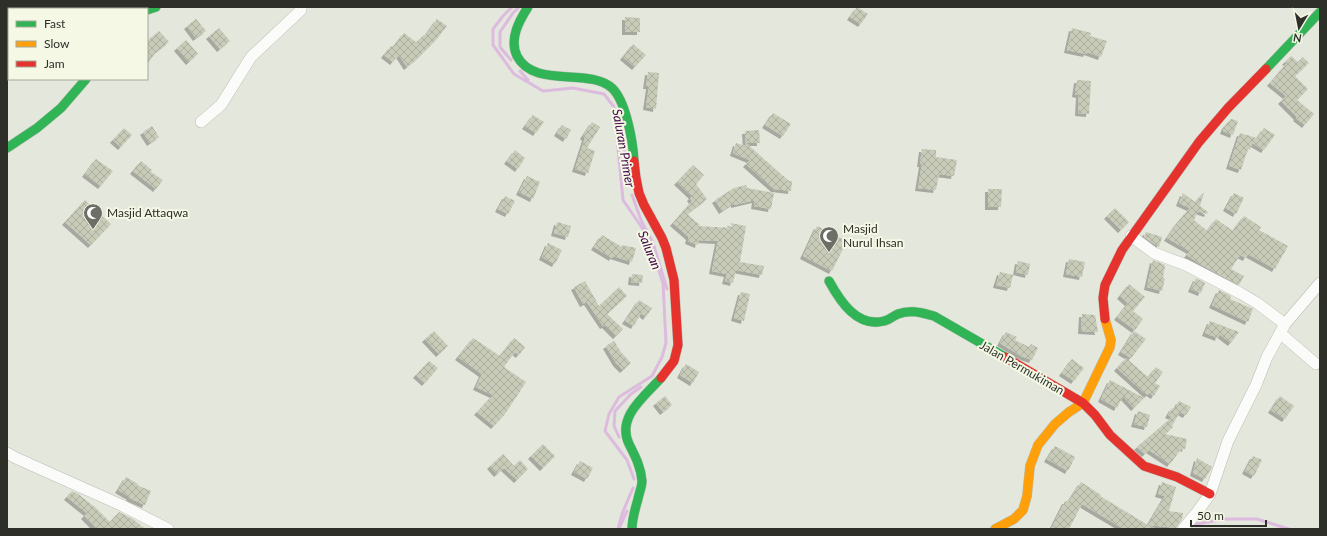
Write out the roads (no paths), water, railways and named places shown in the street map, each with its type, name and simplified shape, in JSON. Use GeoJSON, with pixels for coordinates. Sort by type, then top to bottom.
{"type":"FeatureCollection","features":[{"type":"Feature","properties":{"kind":"street"},"geometry":{"type":"LineString","coordinates":[[201,122],[221,105],[251,56],[297,13],[301,7]]}},
{"type":"Feature","properties":{"kind":"street"},"geometry":{"type":"LineString","coordinates":[[528,7],[518,25],[514,44],[516,55],[524,66],[531,71],[540,74],[573,77],[602,82],[612,88],[617,96],[631,134],[638,190],[641,201],[662,239],[673,276],[678,344],[675,361],[666,375],[640,399],[630,414],[626,425],[627,442],[638,462],[642,484],[632,521],[632,529]]}},
{"type":"Feature","properties":{"kind":"street"},"geometry":{"type":"LineString","coordinates":[[995,529],[1016,518],[1023,510],[1027,496],[1029,471],[1034,453],[1043,438],[1056,423],[1083,403],[1110,347],[1111,340],[1104,314],[1103,298],[1105,285],[1122,250],[1199,142],[1228,108],[1320,12]]}},
{"type":"Feature","properties":{"kind":"street"},"geometry":{"type":"LineString","coordinates":[[7,148],[37,128],[61,108],[85,80]]}},
{"type":"Feature","properties":{"kind":"street"},"geometry":{"type":"LineString","coordinates":[[1131,236],[1154,253],[1186,265],[1252,299],[1316,364]]}},
{"type":"Feature","properties":{"kind":"street","name":"Jalan Permukiman"},"geometry":{"type":"LineString","coordinates":[[829,281],[836,294],[854,316],[864,320],[875,322],[885,321],[902,313],[918,311],[934,316],[1083,403],[1095,415],[1110,435],[1144,466],[1176,477],[1210,494]]}},
{"type":"Feature","properties":{"kind":"street"},"geometry":{"type":"LineString","coordinates":[[1182,529],[1198,511],[1210,494],[1228,441],[1256,385],[1267,357],[1282,329],[1320,283]]}},
{"type":"Feature","properties":{"kind":"street"},"geometry":{"type":"LineString","coordinates":[[7,453],[121,505],[168,529]]}},
{"type":"Feature","properties":{"kind":"waterway","name":"Saluran"},"geometry":{"type":"LineString","coordinates":[[512,7],[493,29],[493,45],[514,74],[543,91],[573,88],[604,94],[614,107],[623,200],[647,235],[663,283],[666,343],[662,357],[652,376],[619,397],[609,414],[605,431],[627,460],[634,479]]}},
{"type":"Feature","properties":{"kind":"waterway","name":"Saluran Primer"},"geometry":{"type":"LineString","coordinates":[[511,60],[500,47],[500,32],[519,7]]}},
{"type":"Feature","properties":{"kind":"waterway","name":"Saluran"},"geometry":{"type":"LineString","coordinates":[[520,71],[528,80]]}},
{"type":"Feature","properties":{"kind":"waterway","name":"Saluran Primer"},"geometry":{"type":"LineString","coordinates":[[623,132],[626,171],[629,182]]}},
{"type":"Feature","properties":{"kind":"waterway","name":"Saluran"},"geometry":{"type":"LineString","coordinates":[[632,195],[641,220],[653,243],[667,289]]}},
{"type":"Feature","properties":{"kind":"waterway","name":"Saluran Primer"},"geometry":{"type":"LineString","coordinates":[[619,437],[614,426],[615,411],[631,394],[641,387]]}},
{"type":"Feature","properties":{"kind":"waterway","name":"Saluran"},"geometry":{"type":"LineString","coordinates":[[618,529],[622,514],[633,488]]}},
{"type":"Feature","properties":{"kind":"waterway","name":"Saluran"},"geometry":{"type":"LineString","coordinates":[[620,529],[627,511]]}},
{"type":"Feature","properties":{"kind":"waterway"},"geometry":{"type":"LineString","coordinates":[[1191,525],[1225,519],[1257,519],[1289,529]]}},
{"type":"Feature","properties":{"kind":"place","name":"Masjid Attaqwa"},"geometry":{"type":"Point","coordinates":[93,230]}},
{"type":"Feature","properties":{"kind":"place","name":"Masjid Nurul Ihsan"},"geometry":{"type":"Point","coordinates":[829,253]}}]}
